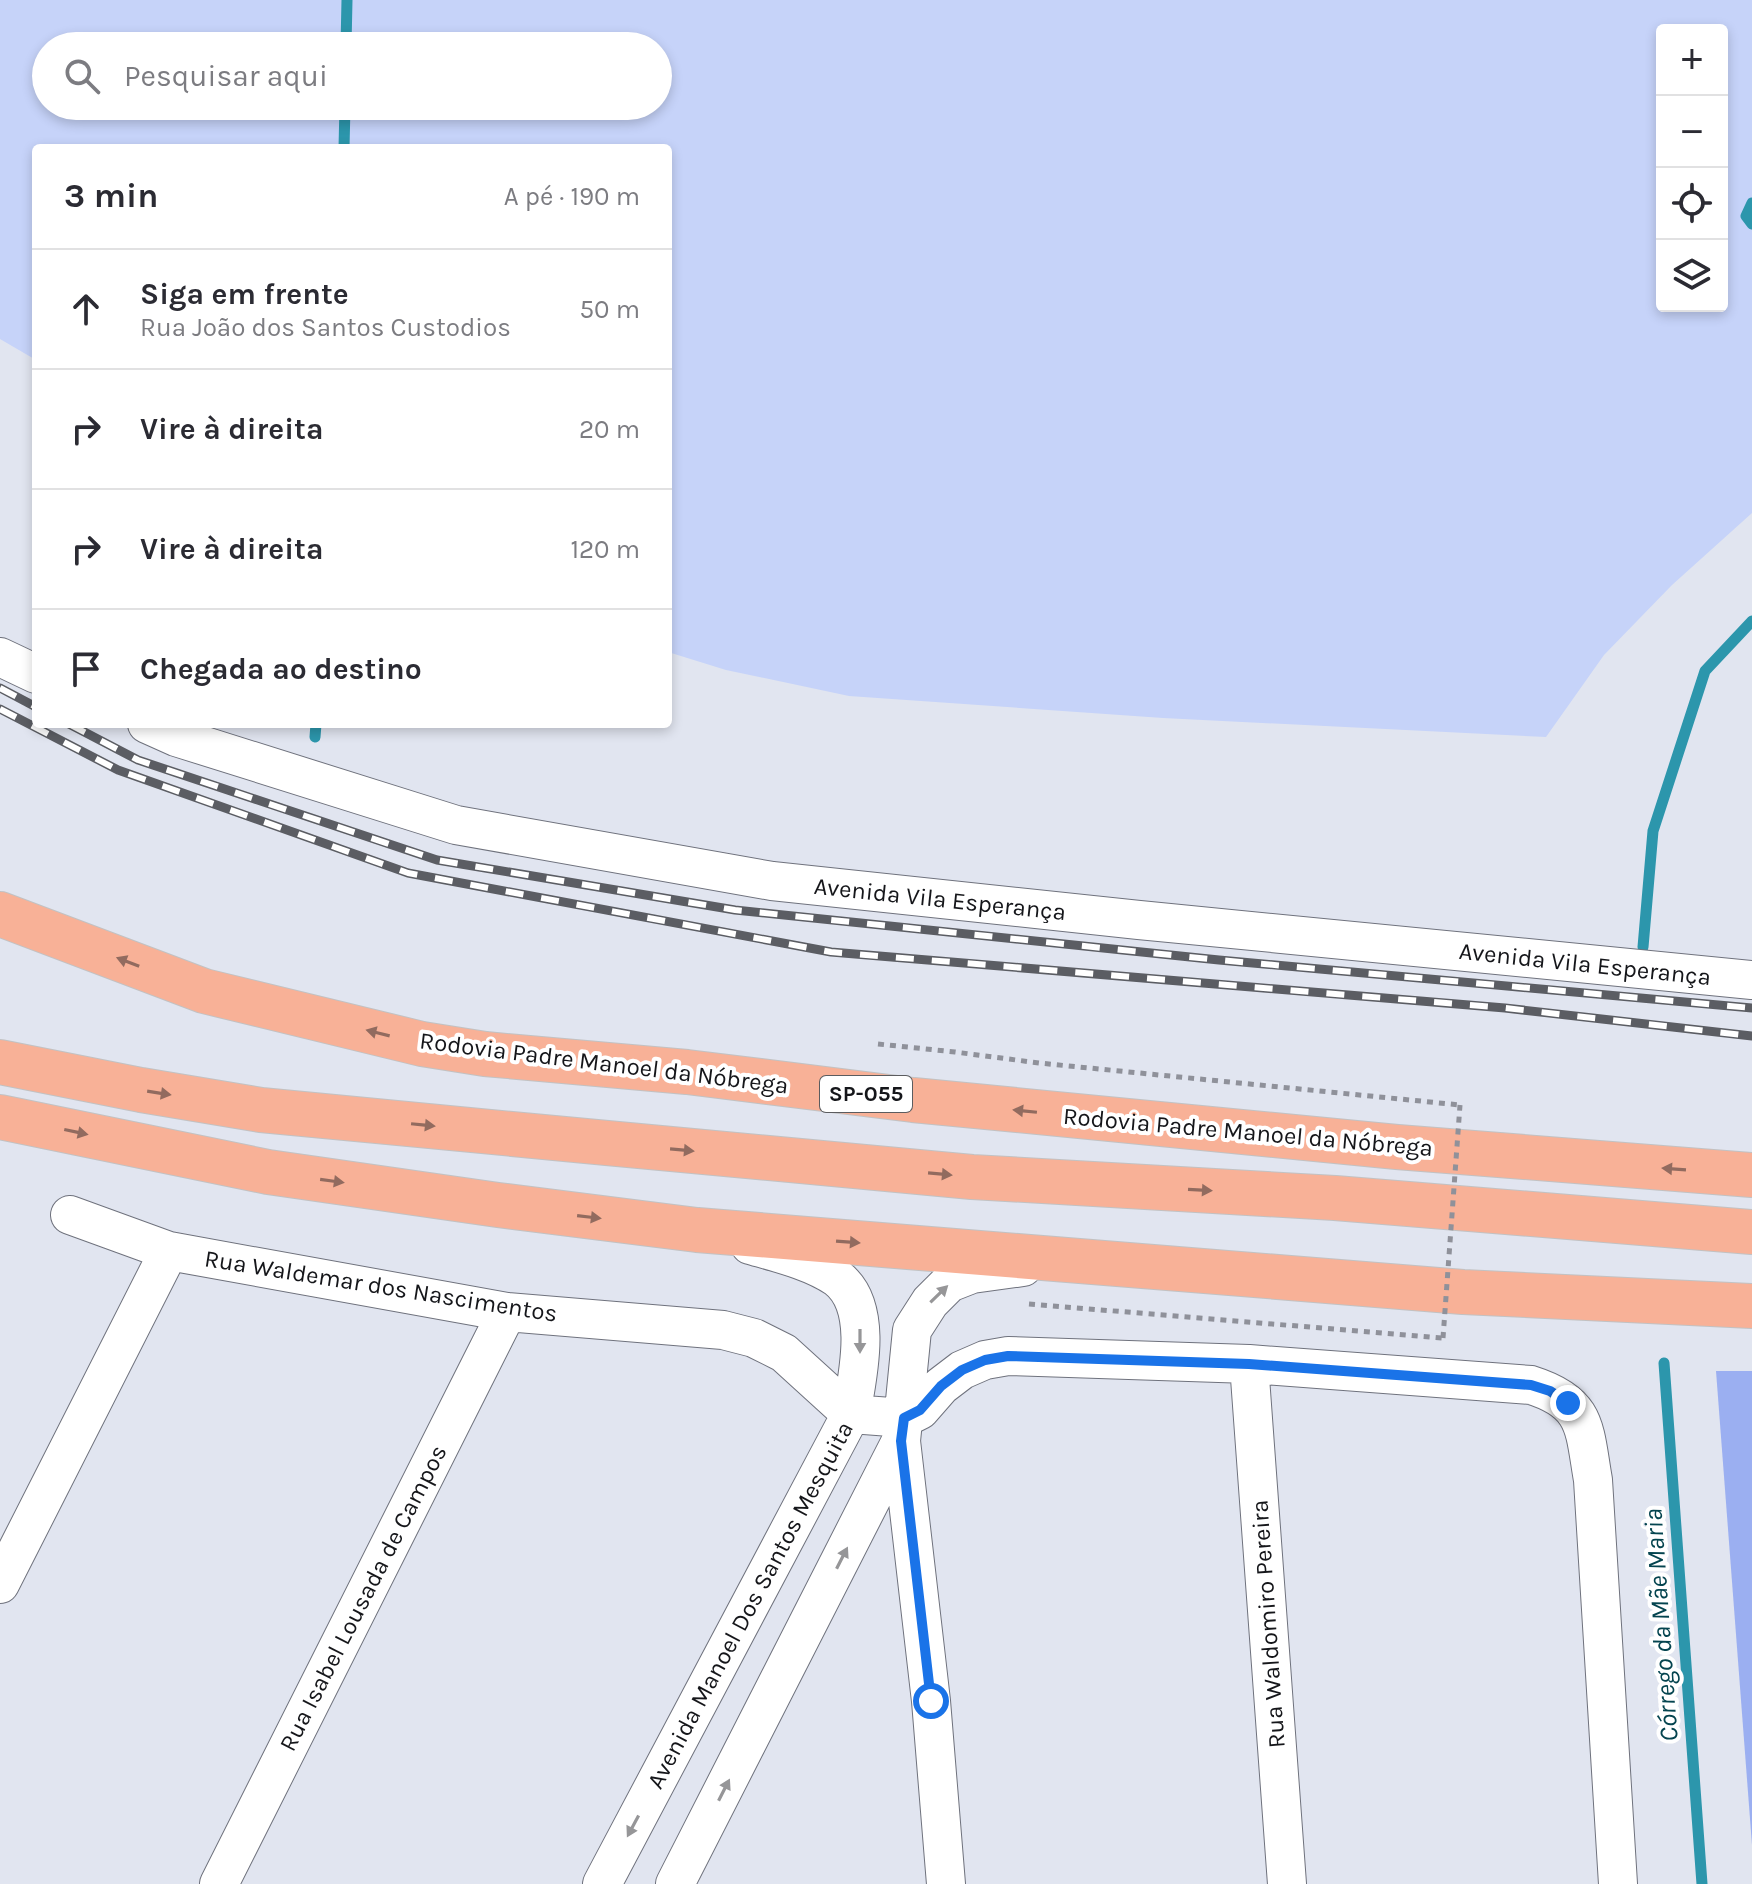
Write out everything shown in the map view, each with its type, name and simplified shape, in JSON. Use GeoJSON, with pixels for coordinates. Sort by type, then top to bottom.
{"type":"FeatureCollection","features":[{"type":"Feature","properties":{"kind":"highway","name":"Rodovia Padre Manoel da Nóbrega"},"geometry":{"type":"LineString","coordinates":[[0,914],[204,991],[422,1044],[485,1054],[687,1072],[913,1100],[1381,1146],[1752,1175]]}},
{"type":"Feature","properties":{"kind":"highway"},"geometry":{"type":"LineString","coordinates":[[0,1062],[261,1110],[972,1177],[1335,1198],[1752,1232]]}},
{"type":"Feature","properties":{"kind":"highway"},"geometry":{"type":"LineString","coordinates":[[0,1117],[268,1172],[697,1230],[1463,1292],[1752,1306]]}},
{"type":"Feature","properties":{"kind":"street"},"geometry":{"type":"LineString","coordinates":[[0,657],[32,672]]}},
{"type":"Feature","properties":{"kind":"street","name":"Avenida Vila Esperança"},"geometry":{"type":"LineString","coordinates":[[156,728],[456,825],[772,881],[1171,924],[1752,980]]}},
{"type":"Feature","properties":{"kind":"street","name":"Rua Waldemar dos Nascimentos"},"geometry":{"type":"LineString","coordinates":[[70,1215],[169,1251],[507,1312],[723,1330],[754,1338],[784,1353],[851,1414]]}},
{"type":"Feature","properties":{"kind":"street","name":"Avenida Manoel Dos Santos Mesquita"},"geometry":{"type":"LineString","coordinates":[[602,1884],[851,1414],[860,1365],[860,1315],[839,1279],[811,1265],[697,1230]]}},
{"type":"Feature","properties":{"kind":"street"},"geometry":{"type":"LineString","coordinates":[[0,1584],[169,1251]]}},
{"type":"Feature","properties":{"kind":"street"},"geometry":{"type":"LineString","coordinates":[[946,1884],[931,1701],[902,1429],[912,1330],[930,1302],[949,1283],[972,1274],[1081,1260]]}},
{"type":"Feature","properties":{"kind":"street","name":"Rua Isabel Lousada de Campos"},"geometry":{"type":"LineString","coordinates":[[219,1884],[507,1312]]}},
{"type":"Feature","properties":{"kind":"street"},"geometry":{"type":"LineString","coordinates":[[675,1884],[902,1429],[941,1386],[962,1370],[985,1360],[1008,1356],[1249,1364],[1531,1385],[1550,1391],[1568,1403],[1583,1423],[1593,1480],[1618,1884]]}},
{"type":"Feature","properties":{"kind":"street","name":"Rua Waldomiro Pereira"},"geometry":{"type":"LineString","coordinates":[[1249,1364],[1287,1884]]}},
{"type":"Feature","properties":{"kind":"street"},"geometry":{"type":"LineString","coordinates":[[851,1414],[902,1429]]}},
{"type":"Feature","properties":{"kind":"path"},"geometry":{"type":"LineString","coordinates":[[878,1044],[1460,1105],[1443,1338],[1026,1303]]}},
{"type":"Feature","properties":{"kind":"shaded area"},"geometry":{"type":"Polygon","coordinates":[[[0,0],[1752,0],[1752,513],[1672,585],[1604,655],[1546,737],[1163,718],[849,696],[726,670],[672,653],[672,144],[32,144],[32,358],[0,339],[0,0]]]}},
{"type":"Feature","properties":{"kind":"shaded area"},"geometry":{"type":"Polygon","coordinates":[[[1716,1371],[1752,1371],[1752,1845],[1716,1371]]]}},
{"type":"Feature","properties":{"kind":"waterway"},"geometry":{"type":"LineString","coordinates":[[346,32],[347,0]]}},
{"type":"Feature","properties":{"kind":"waterway"},"geometry":{"type":"LineString","coordinates":[[344,144],[345,120]]}},
{"type":"Feature","properties":{"kind":"waterway","name":"Córrego da Mãe Maria"},"geometry":{"type":"LineString","coordinates":[[1752,203],[1746,216],[1752,224]]}},
{"type":"Feature","properties":{"kind":"waterway","name":"Córrego da Mãe Maria"},"geometry":{"type":"LineString","coordinates":[[1643,947],[1653,831],[1705,671],[1752,621]]}},
{"type":"Feature","properties":{"kind":"waterway"},"geometry":{"type":"LineString","coordinates":[[315,737],[316,728]]}},
{"type":"Feature","properties":{"kind":"waterway","name":"Córrego da Mãe Maria"},"geometry":{"type":"LineString","coordinates":[[1664,1363],[1702,1884]]}},
{"type":"Feature","properties":{"kind":"railway"},"geometry":{"type":"LineString","coordinates":[[0,688],[32,705]]}},
{"type":"Feature","properties":{"kind":"railway"},"geometry":{"type":"LineString","coordinates":[[0,709],[32,726]]}},
{"type":"Feature","properties":{"kind":"railway"},"geometry":{"type":"LineString","coordinates":[[37,728],[118,770],[408,873],[831,952],[1505,1008],[1752,1036]]}},
{"type":"Feature","properties":{"kind":"railway"},"geometry":{"type":"LineString","coordinates":[[77,728],[138,760],[437,860],[735,910],[1219,960],[1752,1008]]}},
{"type":"Feature","properties":{"kind":"route"},"geometry":{"type":"LineString","coordinates":[[931,1701],[901,1441],[904,1418],[920,1410],[941,1386],[962,1370],[985,1360],[1008,1356],[1249,1364],[1531,1385],[1550,1391],[1568,1403]]}}]}
